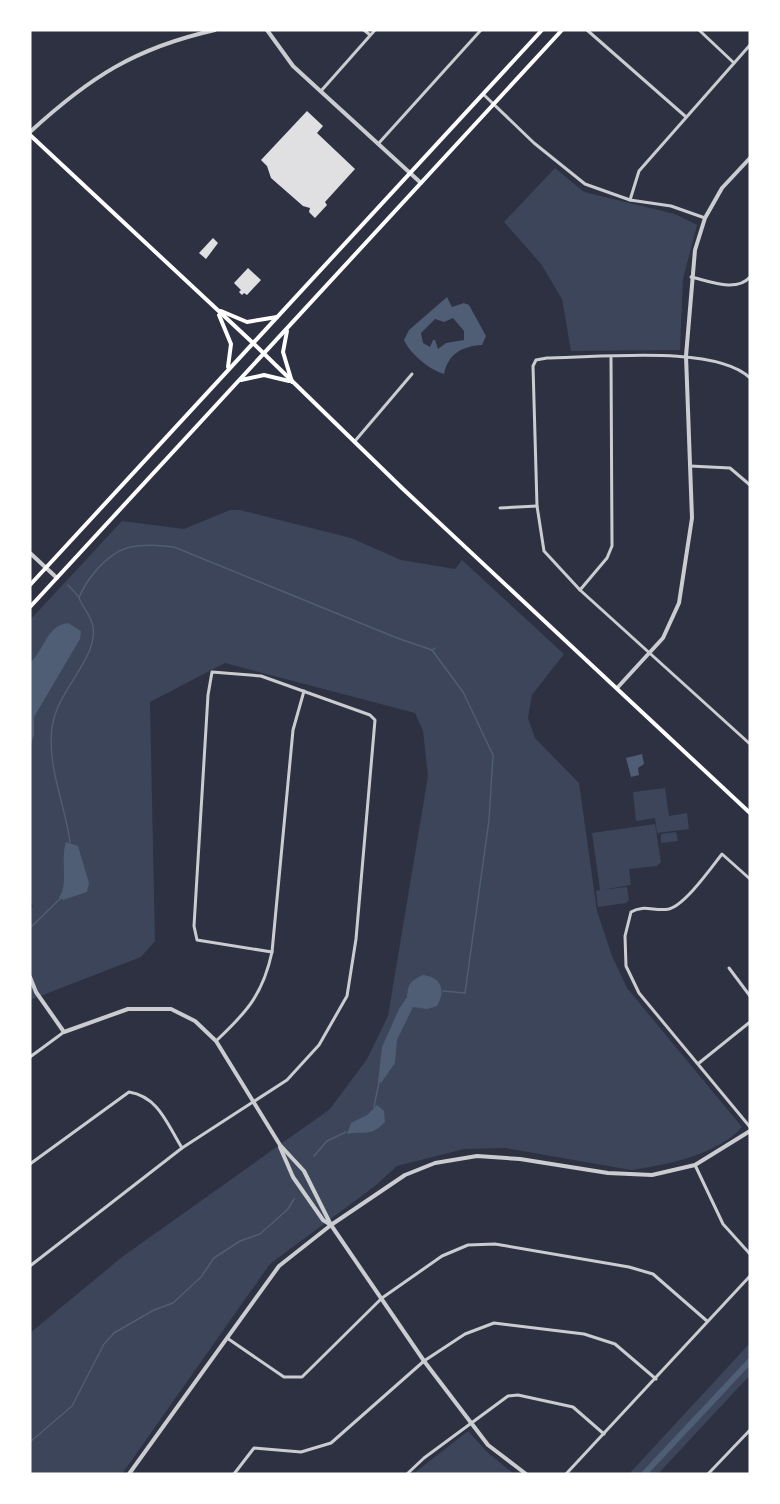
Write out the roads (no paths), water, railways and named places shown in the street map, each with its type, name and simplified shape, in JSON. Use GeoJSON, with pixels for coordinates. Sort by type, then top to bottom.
{"type":"FeatureCollection","features":[{"type":"Feature","properties":{"kind":"main road"},"geometry":{"type":"LineString","coordinates":[[30,585],[542,30]]}},
{"type":"Feature","properties":{"kind":"main road"},"geometry":{"type":"LineString","coordinates":[[30,607],[562,30]]}},
{"type":"Feature","properties":{"kind":"main road"},"geometry":{"type":"LineString","coordinates":[[30,133],[253,343],[353,442],[618,687],[750,813]]}},
{"type":"Feature","properties":{"kind":"main road"},"geometry":{"type":"LineString","coordinates":[[214,307],[247,322],[278,317]]}},
{"type":"Feature","properties":{"kind":"main road"},"geometry":{"type":"LineString","coordinates":[[214,307],[222,319],[231,344],[227,370]]}},
{"type":"Feature","properties":{"kind":"main road"},"geometry":{"type":"LineString","coordinates":[[289,326],[283,352],[292,382]]}},
{"type":"Feature","properties":{"kind":"main road"},"geometry":{"type":"LineString","coordinates":[[238,381],[264,375],[276,375],[292,382]]}},
{"type":"Feature","properties":{"kind":"street"},"geometry":{"type":"LineString","coordinates":[[189,30],[190,36]]}},
{"type":"Feature","properties":{"kind":"street"},"geometry":{"type":"LineString","coordinates":[[30,133],[70,95],[106,71],[141,52],[215,30]]}},
{"type":"Feature","properties":{"kind":"street"},"geometry":{"type":"LineString","coordinates":[[267,30],[293,66],[421,183]]}},
{"type":"Feature","properties":{"kind":"street"},"geometry":{"type":"LineString","coordinates":[[364,30],[370,36]]}},
{"type":"Feature","properties":{"kind":"street"},"geometry":{"type":"LineString","coordinates":[[321,91],[375,30]]}},
{"type":"Feature","properties":{"kind":"street"},"geometry":{"type":"LineString","coordinates":[[378,144],[481,30]]}},
{"type":"Feature","properties":{"kind":"street"},"geometry":{"type":"LineString","coordinates":[[587,30],[685,116]]}},
{"type":"Feature","properties":{"kind":"street"},"geometry":{"type":"LineString","coordinates":[[699,30],[734,63]]}},
{"type":"Feature","properties":{"kind":"street"},"geometry":{"type":"LineString","coordinates":[[630,200],[639,171],[685,116],[750,45]]}},
{"type":"Feature","properties":{"kind":"street"},"geometry":{"type":"LineString","coordinates":[[483,94],[534,143],[585,184],[630,200],[671,206],[705,218]]}},
{"type":"Feature","properties":{"kind":"street"},"geometry":{"type":"LineString","coordinates":[[618,687],[663,638],[679,603],[692,518],[686,356],[691,277],[705,218],[722,188],[750,158]]}},
{"type":"Feature","properties":{"kind":"street"},"geometry":{"type":"LineString","coordinates":[[691,277],[734,286],[744,283],[750,277]]}},
{"type":"Feature","properties":{"kind":"street"},"geometry":{"type":"LineString","coordinates":[[750,378],[728,363],[686,356],[536,360],[533,366],[537,506],[544,551],[580,590],[750,744]]}},
{"type":"Feature","properties":{"kind":"street"},"geometry":{"type":"LineString","coordinates":[[580,590],[607,558],[612,546],[611,358]]}},
{"type":"Feature","properties":{"kind":"street"},"geometry":{"type":"LineString","coordinates":[[353,442],[412,374]]}},
{"type":"Feature","properties":{"kind":"street"},"geometry":{"type":"LineString","coordinates":[[690,466],[730,468],[750,485]]}},
{"type":"Feature","properties":{"kind":"street"},"geometry":{"type":"LineString","coordinates":[[500,508],[537,506]]}},
{"type":"Feature","properties":{"kind":"street"},"geometry":{"type":"LineString","coordinates":[[30,553],[57,578]]}},
{"type":"Feature","properties":{"kind":"street"},"geometry":{"type":"LineString","coordinates":[[30,1266],[182,1149],[287,1080],[319,1045],[347,996],[356,939],[375,720],[370,715],[261,676],[212,672],[208,695],[194,926],[197,940],[272,952]]}},
{"type":"Feature","properties":{"kind":"street"},"geometry":{"type":"LineString","coordinates":[[216,1041],[242,1016],[266,979],[272,952],[293,730],[304,691]]}},
{"type":"Feature","properties":{"kind":"street"},"geometry":{"type":"LineString","coordinates":[[138,1474],[131,1472],[279,1266],[331,1225],[415,1170],[455,1158],[510,1158],[629,1175],[667,1173],[694,1165],[750,1129],[699,1063],[639,993],[626,966],[625,936],[631,912],[639,907],[668,909],[680,904],[722,854],[750,879]]}},
{"type":"Feature","properties":{"kind":"street"},"geometry":{"type":"LineString","coordinates":[[729,968],[750,996]]}},
{"type":"Feature","properties":{"kind":"street"},"geometry":{"type":"LineString","coordinates":[[30,977],[36,992],[64,1032]]}},
{"type":"Feature","properties":{"kind":"street"},"geometry":{"type":"LineString","coordinates":[[30,988],[36,992]]}},
{"type":"Feature","properties":{"kind":"street"},"geometry":{"type":"LineString","coordinates":[[30,1057],[64,1032],[128,1009],[171,1009],[195,1021],[216,1041],[280,1145],[293,1177],[323,1220],[331,1225]]}},
{"type":"Feature","properties":{"kind":"street"},"geometry":{"type":"LineString","coordinates":[[699,1063],[750,1022]]}},
{"type":"Feature","properties":{"kind":"street"},"geometry":{"type":"LineString","coordinates":[[30,1164],[129,1092],[145,1095],[153,1102],[182,1149]]}},
{"type":"Feature","properties":{"kind":"street"},"geometry":{"type":"LineString","coordinates":[[280,1145],[304,1172],[331,1225],[424,1361],[488,1444],[526,1474]]}},
{"type":"Feature","properties":{"kind":"street"},"geometry":{"type":"LineString","coordinates":[[694,1165],[723,1224],[750,1254]]}},
{"type":"Feature","properties":{"kind":"street"},"geometry":{"type":"LineString","coordinates":[[226,1338],[284,1377],[297,1379],[306,1374],[382,1299],[442,1256],[468,1245],[495,1244],[629,1267],[653,1274],[708,1321]]}},
{"type":"Feature","properties":{"kind":"street"},"geometry":{"type":"LineString","coordinates":[[566,1474],[750,1276]]}},
{"type":"Feature","properties":{"kind":"street"},"geometry":{"type":"LineString","coordinates":[[234,1474],[254,1448],[301,1452],[331,1443],[424,1361],[465,1334],[494,1323],[584,1334],[615,1344],[656,1379]]}},
{"type":"Feature","properties":{"kind":"street"},"geometry":{"type":"LineString","coordinates":[[406,1474],[424,1458],[472,1424],[500,1399],[518,1395],[573,1407],[604,1434]]}},
{"type":"Feature","properties":{"kind":"street"},"geometry":{"type":"LineString","coordinates":[[708,1474],[750,1430]]}},
{"type":"Feature","properties":{"kind":"waterway"},"geometry":{"type":"LineString","coordinates":[[70,842],[54,771],[52,728],[55,714],[83,663],[93,639],[92,623],[79,598],[98,568],[119,551],[144,545],[174,547],[397,638],[432,650]]}},
{"type":"Feature","properties":{"kind":"waterway"},"geometry":{"type":"LineString","coordinates":[[68,585],[79,597]]}},
{"type":"Feature","properties":{"kind":"waterway"},"geometry":{"type":"LineString","coordinates":[[435,648],[432,650],[463,692],[493,755],[489,820],[465,993],[443,991]]}},
{"type":"Feature","properties":{"kind":"waterway"},"geometry":{"type":"LineString","coordinates":[[30,928],[62,897]]}},
{"type":"Feature","properties":{"kind":"waterway"},"geometry":{"type":"LineString","coordinates":[[374,1107],[379,1082]]}},
{"type":"Feature","properties":{"kind":"waterway"},"geometry":{"type":"LineString","coordinates":[[314,1156],[327,1141],[346,1132]]}},
{"type":"Feature","properties":{"kind":"waterway"},"geometry":{"type":"LineString","coordinates":[[30,1442],[72,1406],[104,1344],[114,1333],[154,1310],[173,1303],[201,1277],[214,1258],[240,1241],[260,1234],[288,1209],[294,1199]]}},
{"type":"Feature","properties":{"kind":"waterway"},"geometry":{"type":"LineString","coordinates":[[644,1474],[750,1361]]}}]}
